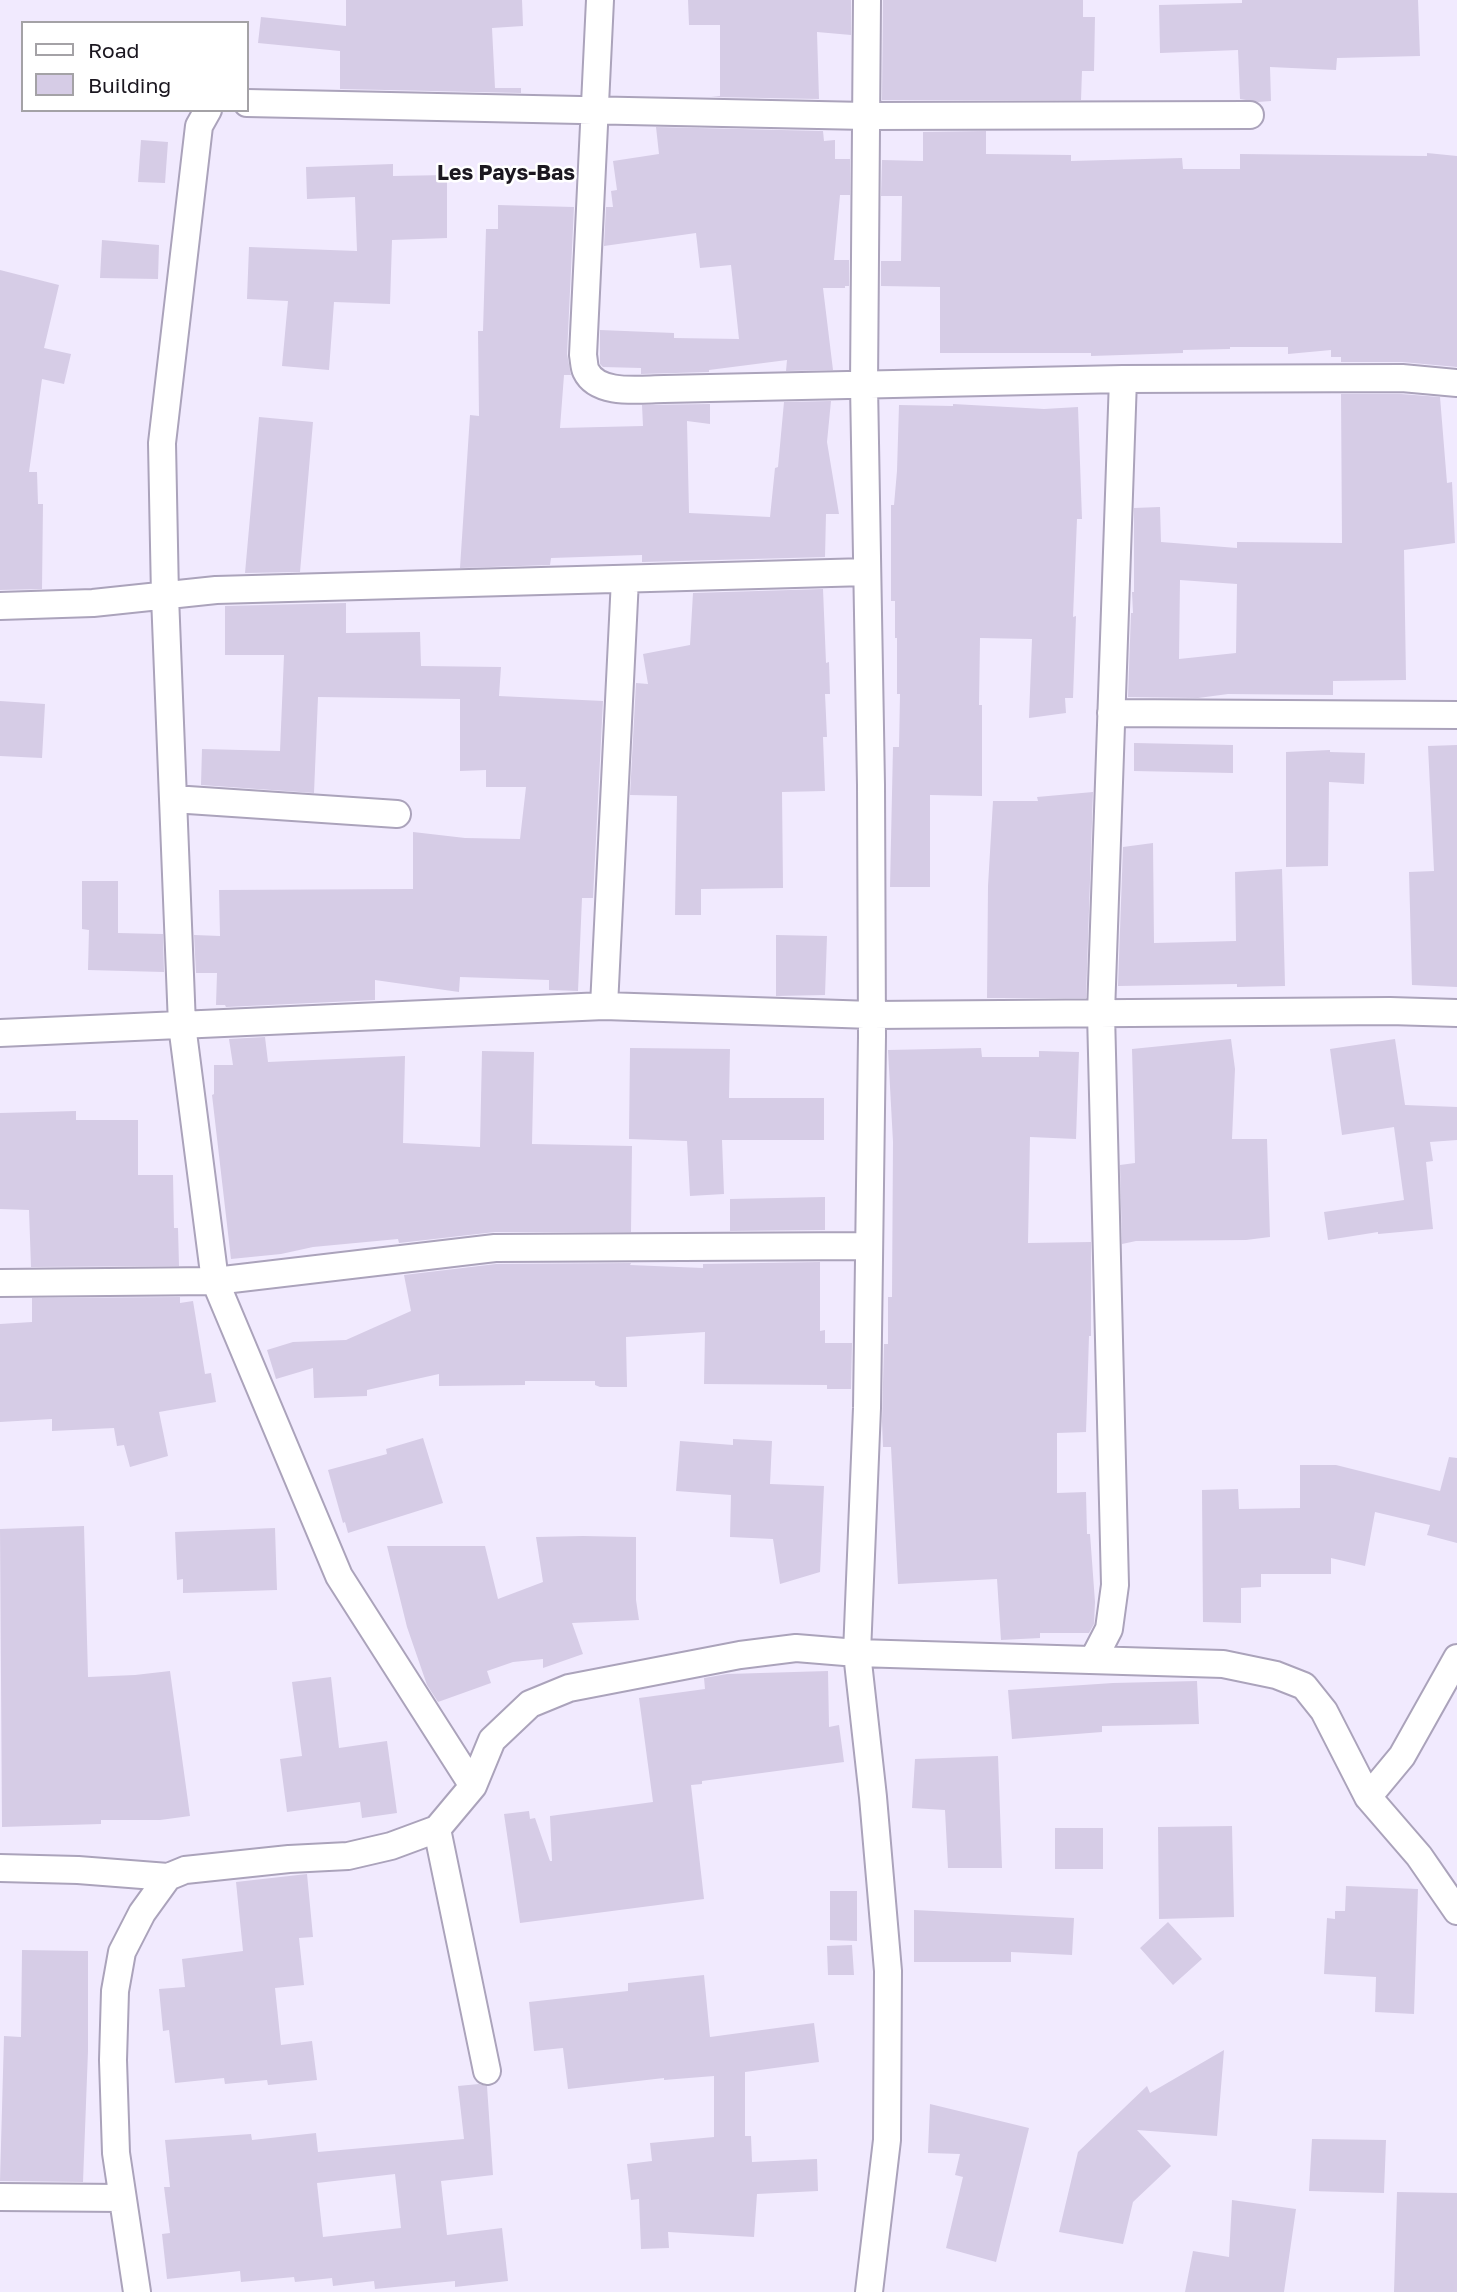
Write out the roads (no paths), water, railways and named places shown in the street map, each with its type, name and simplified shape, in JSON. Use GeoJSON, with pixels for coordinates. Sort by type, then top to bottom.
{"type":"FeatureCollection","features":[{"type":"Feature","properties":{"kind":"street"},"geometry":{"type":"LineString","coordinates":[[600,0],[583,355],[585,370],[594,381],[612,388],[1123,379],[1402,378],[1457,383]]}},
{"type":"Feature","properties":{"kind":"street"},"geometry":{"type":"LineString","coordinates":[[867,0],[864,385],[872,1015],[867,1408],[857,1653],[888,1971],[887,2140],[869,2292]]}},
{"type":"Feature","properties":{"kind":"street"},"geometry":{"type":"LineString","coordinates":[[248,103],[866,116],[1250,115]]}},
{"type":"Feature","properties":{"kind":"street"},"geometry":{"type":"LineString","coordinates":[[207,112],[199,126],[162,443],[165,596],[182,1025],[215,1281],[339,1576],[473,1786]]}},
{"type":"Feature","properties":{"kind":"street"},"geometry":{"type":"LineString","coordinates":[[1093,1660],[1109,1629],[1115,1585],[1101,1013],[1123,379]]}},
{"type":"Feature","properties":{"kind":"street"},"geometry":{"type":"LineString","coordinates":[[0,606],[93,603],[229,590],[867,572]]}},
{"type":"Feature","properties":{"kind":"street"},"geometry":{"type":"LineString","coordinates":[[604,1006],[625,579]]}},
{"type":"Feature","properties":{"kind":"street"},"geometry":{"type":"LineString","coordinates":[[1111,713],[1457,715]]}},
{"type":"Feature","properties":{"kind":"street"},"geometry":{"type":"LineString","coordinates":[[173,799],[397,814]]}},
{"type":"Feature","properties":{"kind":"street"},"geometry":{"type":"LineString","coordinates":[[0,1033],[604,1006],[872,1015],[1390,1011],[1457,1013]]}},
{"type":"Feature","properties":{"kind":"street"},"geometry":{"type":"LineString","coordinates":[[0,1283],[215,1281],[495,1248],[869,1246]]}},
{"type":"Feature","properties":{"kind":"street"},"geometry":{"type":"LineString","coordinates":[[0,1868],[78,1870],[168,1877],[185,1870],[348,1856],[391,1846],[438,1829],[473,1786],[492,1740],[530,1704],[569,1688],[796,1648],[857,1653],[1223,1664],[1276,1675],[1304,1686],[1324,1711],[1368,1797],[1419,1856],[1457,1911]]}},
{"type":"Feature","properties":{"kind":"street"},"geometry":{"type":"LineString","coordinates":[[1368,1797],[1402,1756],[1457,1658]]}},
{"type":"Feature","properties":{"kind":"street"},"geometry":{"type":"LineString","coordinates":[[438,1829],[487,2071]]}},
{"type":"Feature","properties":{"kind":"street"},"geometry":{"type":"LineString","coordinates":[[137,2292],[116,2152],[113,2060],[115,1991],[121,1952],[142,1913],[168,1877]]}},
{"type":"Feature","properties":{"kind":"street"},"geometry":{"type":"LineString","coordinates":[[0,2197],[122,2198]]}},
{"type":"Feature","properties":{"kind":"district","name":"Les Pays-Bas"},"geometry":{"type":"Point","coordinates":[506,173]}}]}
